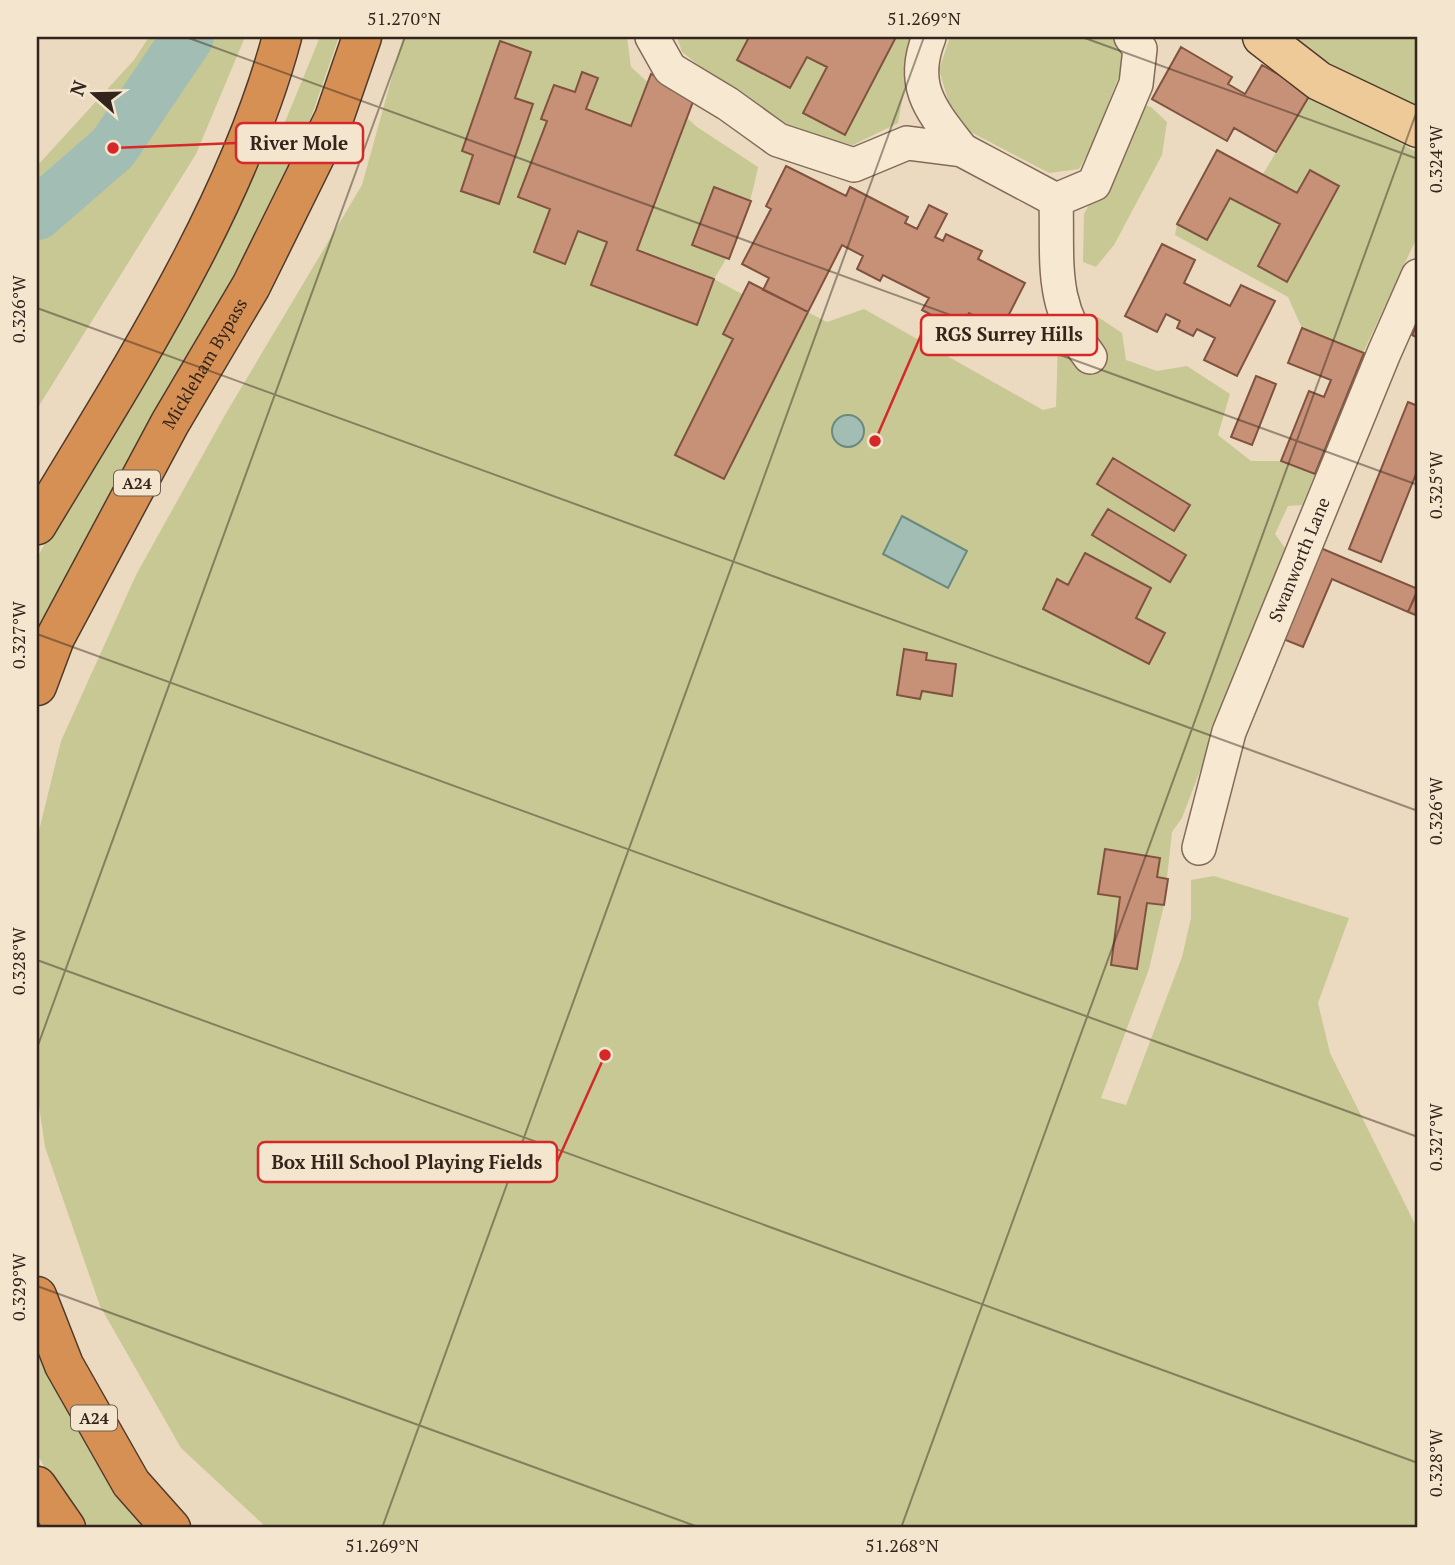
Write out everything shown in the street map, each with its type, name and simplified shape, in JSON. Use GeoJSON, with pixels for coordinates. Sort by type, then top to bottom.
{"type":"FeatureCollection","features":[{"type":"Feature","properties":{"kind":"highway"},"geometry":{"type":"LineString","coordinates":[[37,525],[112,400],[217,211],[268,88],[282,37]]}},
{"type":"Feature","properties":{"kind":"highway","name":"Mickleham Bypass"},"geometry":{"type":"LineString","coordinates":[[37,686],[67,614],[170,423],[251,286],[334,118],[362,37]]}},
{"type":"Feature","properties":{"kind":"highway","name":"A24"},"geometry":{"type":"LineString","coordinates":[[37,1296],[64,1365],[125,1471],[171,1528]]}},
{"type":"Feature","properties":{"kind":"highway"},"geometry":{"type":"LineString","coordinates":[[37,1486],[66,1528]]}},
{"type":"Feature","properties":{"kind":"main road"},"geometry":{"type":"LineString","coordinates":[[1262,37],[1319,81],[1418,128]]}},
{"type":"Feature","properties":{"kind":"lane"},"geometry":{"type":"LineString","coordinates":[[652,37],[670,69],[729,104],[778,140],[854,165],[907,143],[962,150],[1056,200]]}},
{"type":"Feature","properties":{"kind":"lane"},"geometry":{"type":"LineString","coordinates":[[929,37],[920,60],[927,104],[962,150]]}},
{"type":"Feature","properties":{"kind":"lane"},"geometry":{"type":"LineString","coordinates":[[1056,200],[1094,184],[1136,84],[1140,49],[1131,37]]}},
{"type":"Feature","properties":{"kind":"lane"},"geometry":{"type":"LineString","coordinates":[[1056,200],[1059,302],[1075,337],[1090,357]]}},
{"type":"Feature","properties":{"kind":"lane","name":"Swanworth Lane"},"geometry":{"type":"LineString","coordinates":[[1199,848],[1229,732],[1418,276]]}},
{"type":"Feature","properties":{"kind":"green space"},"geometry":{"type":"Polygon","coordinates":[[[149,37],[245,37],[196,154],[37,409],[37,166],[134,60],[149,37]]]}},
{"type":"Feature","properties":{"kind":"green space"},"geometry":{"type":"Polygon","coordinates":[[[320,37],[339,37],[310,120],[261,229],[37,636],[37,558],[228,213],[280,134],[320,37]]]}},
{"type":"Feature","properties":{"kind":"green space"},"geometry":{"type":"Polygon","coordinates":[[[403,37],[627,37],[631,67],[697,127],[758,167],[742,226],[714,279],[742,294],[749,282],[827,322],[864,309],[1043,410],[1056,407],[1058,343],[1098,317],[1122,333],[1126,360],[1157,371],[1187,366],[1230,394],[1218,435],[1251,461],[1281,461],[1315,474],[1302,505],[1288,506],[1275,534],[1285,548],[1182,818],[1172,832],[1164,905],[1149,969],[1101,1098],[1126,1105],[1182,957],[1191,918],[1191,880],[1214,876],[1349,918],[1318,1003],[1330,1053],[1418,1230],[1418,1528],[267,1528],[181,1448],[100,1306],[45,1147],[37,1092],[37,839],[61,741],[136,575],[225,415],[362,185],[403,37]]]}},
{"type":"Feature","properties":{"kind":"green space"},"geometry":{"type":"Polygon","coordinates":[[[677,37],[914,37],[898,123],[853,145],[800,133],[735,94],[682,52],[677,37]]]}},
{"type":"Feature","properties":{"kind":"green space"},"geometry":{"type":"Polygon","coordinates":[[[950,37],[1138,37],[1079,169],[1049,173],[963,128],[949,103],[939,70],[950,37]]]}},
{"type":"Feature","properties":{"kind":"green space"},"geometry":{"type":"Polygon","coordinates":[[[1291,37],[1418,37],[1415,51],[1418,52],[1418,110],[1354,79],[1291,37]]]}},
{"type":"Feature","properties":{"kind":"green space"},"geometry":{"type":"Polygon","coordinates":[[[1311,93],[1418,153],[1418,235],[1363,353],[1302,328],[1288,297],[1175,235],[1177,224],[1217,150],[1263,174],[1311,93]]]}},
{"type":"Feature","properties":{"kind":"green space"},"geometry":{"type":"Polygon","coordinates":[[[1134,102],[1151,107],[1167,122],[1162,155],[1114,245],[1096,267],[1083,262],[1084,214],[1108,170],[1134,102]]]}},
{"type":"Feature","properties":{"kind":"green space"},"geometry":{"type":"Polygon","coordinates":[[[37,1336],[158,1528],[80,1528],[74,1519],[37,1454],[37,1336]]]}},
{"type":"Feature","properties":{"kind":"shaded area"},"geometry":{"type":"Polygon","coordinates":[[[848,415],[859,420],[864,431],[859,442],[848,447],[837,442],[832,431],[837,420],[848,415]]]}},
{"type":"Feature","properties":{"kind":"shaded area"},"geometry":{"type":"Polygon","coordinates":[[[902,516],[967,551],[948,588],[883,554],[902,516]]]}},
{"type":"Feature","properties":{"kind":"building"},"geometry":{"type":"Polygon","coordinates":[[[749,37],[896,37],[845,135],[803,113],[827,67],[807,57],[790,88],[737,60],[749,37]]]}},
{"type":"Feature","properties":{"kind":"building"},"geometry":{"type":"Polygon","coordinates":[[[500,41],[531,52],[515,98],[533,104],[499,204],[461,191],[473,155],[462,151],[500,41]]]}},
{"type":"Feature","properties":{"kind":"building"},"geometry":{"type":"Polygon","coordinates":[[[1181,47],[1232,77],[1228,84],[1245,94],[1262,65],[1311,93],[1276,152],[1234,128],[1227,141],[1152,99],[1181,47]]]}},
{"type":"Feature","properties":{"kind":"building"},"geometry":{"type":"Polygon","coordinates":[[[582,72],[598,78],[586,109],[631,126],[651,74],[697,91],[637,250],[714,279],[697,325],[591,285],[607,242],[578,231],[565,264],[534,252],[550,209],[518,197],[547,121],[541,119],[554,85],[575,92],[582,72]]]}},
{"type":"Feature","properties":{"kind":"building"},"geometry":{"type":"Polygon","coordinates":[[[1217,150],[1297,193],[1310,170],[1339,186],[1287,282],[1258,266],[1280,224],[1230,198],[1207,240],[1177,224],[1217,150]]]}},
{"type":"Feature","properties":{"kind":"building"},"geometry":{"type":"Polygon","coordinates":[[[786,166],[846,196],[850,187],[908,217],[905,223],[917,229],[929,205],[947,214],[935,237],[943,241],[946,234],[982,251],[978,259],[1025,283],[1001,330],[969,313],[960,330],[922,310],[929,298],[883,275],[880,281],[857,269],[863,256],[842,245],[808,312],[763,290],[769,278],[742,264],[771,209],[766,206],[786,166]]]}},
{"type":"Feature","properties":{"kind":"building"},"geometry":{"type":"Polygon","coordinates":[[[714,187],[751,201],[729,259],[692,245],[714,187]]]}},
{"type":"Feature","properties":{"kind":"building"},"geometry":{"type":"Polygon","coordinates":[[[1162,244],[1195,260],[1184,283],[1230,306],[1241,285],[1275,301],[1237,376],[1204,360],[1215,338],[1197,329],[1193,336],[1177,328],[1180,321],[1166,314],[1157,332],[1125,316],[1162,244]]]}},
{"type":"Feature","properties":{"kind":"building"},"geometry":{"type":"Polygon","coordinates":[[[749,282],[808,312],[724,479],[675,455],[733,339],[723,334],[749,282]]]}},
{"type":"Feature","properties":{"kind":"building"},"geometry":{"type":"Polygon","coordinates":[[[1418,322],[1418,338],[1412,335],[1418,322]]]}},
{"type":"Feature","properties":{"kind":"building"},"geometry":{"type":"Polygon","coordinates":[[[1302,328],[1364,353],[1315,474],[1281,461],[1309,391],[1324,397],[1331,380],[1288,363],[1302,328]]]}},
{"type":"Feature","properties":{"kind":"building"},"geometry":{"type":"Polygon","coordinates":[[[1256,376],[1276,384],[1252,445],[1231,437],[1256,376]]]}},
{"type":"Feature","properties":{"kind":"building"},"geometry":{"type":"Polygon","coordinates":[[[1408,402],[1418,406],[1418,469],[1381,562],[1349,549],[1408,402]]]}},
{"type":"Feature","properties":{"kind":"building"},"geometry":{"type":"Polygon","coordinates":[[[1113,458],[1190,505],[1174,531],[1097,484],[1113,458]]]}},
{"type":"Feature","properties":{"kind":"building"},"geometry":{"type":"Polygon","coordinates":[[[1108,509],[1186,555],[1170,582],[1092,535],[1108,509]]]}},
{"type":"Feature","properties":{"kind":"building"},"geometry":{"type":"Polygon","coordinates":[[[1311,544],[1418,589],[1408,612],[1332,579],[1303,647],[1278,637],[1311,544]]]}},
{"type":"Feature","properties":{"kind":"building"},"geometry":{"type":"Polygon","coordinates":[[[1085,553],[1151,588],[1136,618],[1165,633],[1149,664],[1043,609],[1057,579],[1068,585],[1085,553]]]}},
{"type":"Feature","properties":{"kind":"building"},"geometry":{"type":"Polygon","coordinates":[[[1415,597],[1418,598],[1418,616],[1408,612],[1415,597]]]}},
{"type":"Feature","properties":{"kind":"building"},"geometry":{"type":"Polygon","coordinates":[[[904,649],[927,653],[926,660],[956,664],[952,696],[922,691],[920,699],[897,695],[904,649]]]}},
{"type":"Feature","properties":{"kind":"building"},"geometry":{"type":"Polygon","coordinates":[[[1105,849],[1160,858],[1157,877],[1168,879],[1164,905],[1147,903],[1137,969],[1111,965],[1120,897],[1098,894],[1105,849]]]}},
{"type":"Feature","properties":{"kind":"waterway"},"geometry":{"type":"LineString","coordinates":[[37,214],[113,148],[188,37]]}},
{"type":"Feature","properties":{"kind":"place","name":"River Mole"},"geometry":{"type":"Point","coordinates":[113,148]}},
{"type":"Feature","properties":{"kind":"place","name":"RGS Surrey Hills"},"geometry":{"type":"Point","coordinates":[875,441]}},
{"type":"Feature","properties":{"kind":"place","name":"Box Hill School Playing Fields"},"geometry":{"type":"Point","coordinates":[605,1055]}}]}
